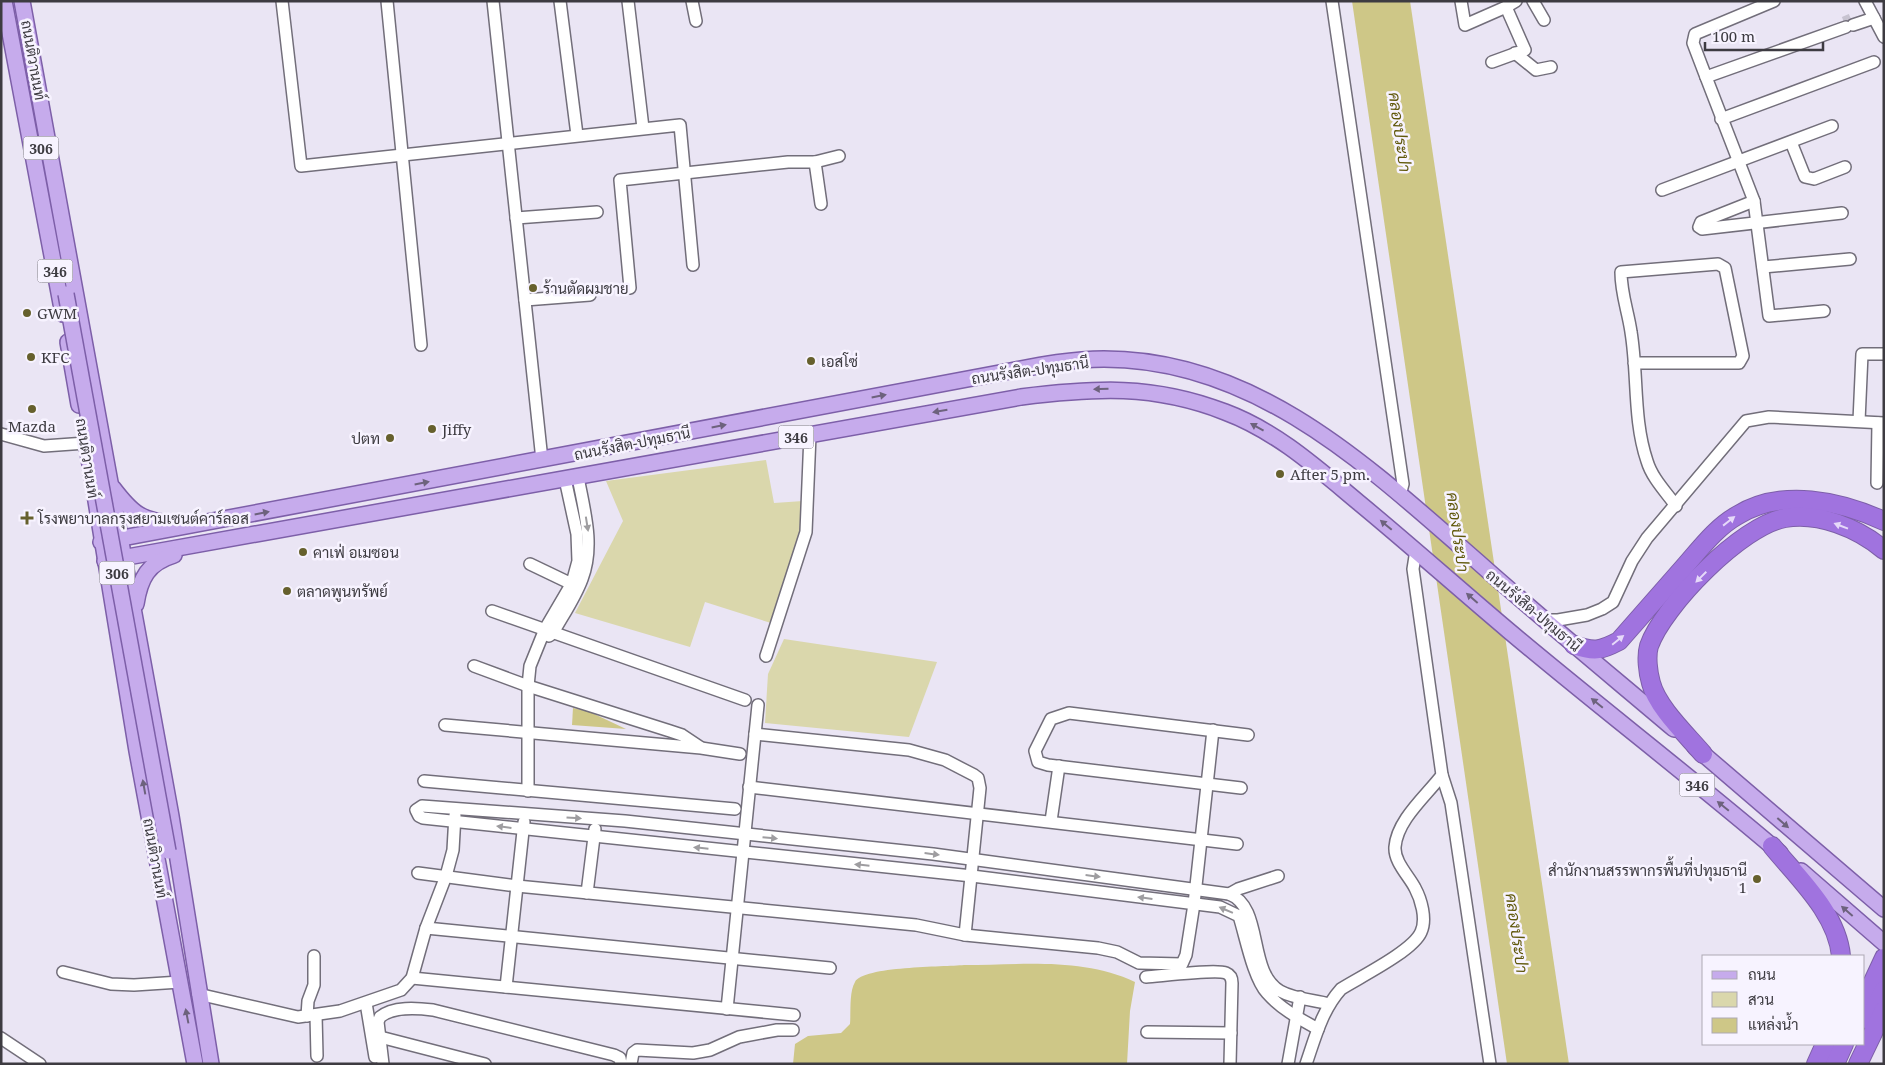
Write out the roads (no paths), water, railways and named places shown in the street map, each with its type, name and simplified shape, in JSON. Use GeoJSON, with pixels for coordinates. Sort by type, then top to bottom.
{"type":"FeatureCollection","features":[{"type":"Feature","properties":{"kind":"highway"},"geometry":{"type":"LineString","coordinates":[[1574,644],[1590,651],[1604,649],[1619,641],[1714,533],[1738,514],[1764,504],[1794,499],[1858,509],[1884,521]]}},
{"type":"Feature","properties":{"kind":"highway"},"geometry":{"type":"LineString","coordinates":[[1849,508],[1884,528]]}},
{"type":"Feature","properties":{"kind":"highway"},"geometry":{"type":"LineString","coordinates":[[1703,754],[1662,705],[1651,685],[1648,648],[1656,629],[1669,608],[1730,548],[1765,525],[1783,518],[1804,517],[1827,521],[1854,531],[1884,550]]}},
{"type":"Feature","properties":{"kind":"highway"},"geometry":{"type":"LineString","coordinates":[[1772,846],[1818,903],[1834,929],[1841,955]]}},
{"type":"Feature","properties":{"kind":"highway"},"geometry":{"type":"LineString","coordinates":[[1865,999],[1884,958]]}},
{"type":"Feature","properties":{"kind":"highway"},"geometry":{"type":"LineString","coordinates":[[1865,1030],[1884,990]]}},
{"type":"Feature","properties":{"kind":"highway"},"geometry":{"type":"LineString","coordinates":[[1858,1064],[1884,1010]]}},
{"type":"Feature","properties":{"kind":"highway"},"geometry":{"type":"LineString","coordinates":[[1816,1064],[1825,1045]]}},
{"type":"Feature","properties":{"kind":"highway"},"geometry":{"type":"LineString","coordinates":[[1835,1064],[1844,1045]]}},
{"type":"Feature","properties":{"kind":"highway"},"geometry":{"type":"LineString","coordinates":[[1849,1064],[1858,1045]]}},
{"type":"Feature","properties":{"kind":"main road","name":"ถนนติวานนท์"},"geometry":{"type":"LineString","coordinates":[[4,1],[86,443],[101,542],[196,1064]]}},
{"type":"Feature","properties":{"kind":"main road","name":"306"},"geometry":{"type":"LineString","coordinates":[[16,1],[66,294],[168,851],[198,994]]}},
{"type":"Feature","properties":{"kind":"main road","name":"ถนนติวานนท์"},"geometry":{"type":"LineString","coordinates":[[22,1],[112,487],[184,892],[198,994],[211,1064]]}},
{"type":"Feature","properties":{"kind":"main road","name":"ถนนรังสิต-ปทุมธานี"},"geometry":{"type":"LineString","coordinates":[[101,542],[1034,366],[1076,361],[1120,360],[1173,367],[1223,382],[1259,396],[1322,433],[1400,494],[1532,610],[1884,909]]}},
{"type":"Feature","properties":{"kind":"main road","name":"ถนนรังสิต-ปทุมธานี"},"geometry":{"type":"LineString","coordinates":[[105,561],[1020,397],[1075,391],[1118,389],[1178,397],[1225,412],[1278,438],[1304,457],[1420,553],[1508,631],[1772,846],[1884,942]]}},
{"type":"Feature","properties":{"kind":"main road"},"geometry":{"type":"LineString","coordinates":[[86,443],[99,438],[101,430]]}},
{"type":"Feature","properties":{"kind":"main road"},"geometry":{"type":"LineString","coordinates":[[639,441],[643,465]]}},
{"type":"Feature","properties":{"kind":"main road"},"geometry":{"type":"LineString","coordinates":[[112,487],[134,513],[147,520],[174,523],[214,522]]}},
{"type":"Feature","properties":{"kind":"main road","name":"306"},"geometry":{"type":"LineString","coordinates":[[134,612],[140,584],[150,567],[166,558],[216,541]]}},
{"type":"Feature","properties":{"kind":"main road"},"geometry":{"type":"LineString","coordinates":[[122,660],[129,651],[134,650],[142,656]]}},
{"type":"Feature","properties":{"kind":"street"},"geometry":{"type":"LineString","coordinates":[[282,1],[302,166],[680,125],[693,265]]}},
{"type":"Feature","properties":{"kind":"street"},"geometry":{"type":"LineString","coordinates":[[388,1],[401,156],[421,345]]}},
{"type":"Feature","properties":{"kind":"street"},"geometry":{"type":"LineString","coordinates":[[493,1],[542,460]]}},
{"type":"Feature","properties":{"kind":"street"},"geometry":{"type":"LineString","coordinates":[[560,1],[577,135]]}},
{"type":"Feature","properties":{"kind":"street"},"geometry":{"type":"LineString","coordinates":[[628,1],[643,128]]}},
{"type":"Feature","properties":{"kind":"street"},"geometry":{"type":"LineString","coordinates":[[692,1],[696,21]]}},
{"type":"Feature","properties":{"kind":"street"},"geometry":{"type":"LineString","coordinates":[[1332,1],[1403,484],[1400,494]]}},
{"type":"Feature","properties":{"kind":"street"},"geometry":{"type":"LineString","coordinates":[[1461,1],[1465,25],[1511,4],[1525,50],[1492,62]]}},
{"type":"Feature","properties":{"kind":"street"},"geometry":{"type":"LineString","coordinates":[[1533,1],[1544,20]]}},
{"type":"Feature","properties":{"kind":"street"},"geometry":{"type":"LineString","coordinates":[[1774,1],[1695,34],[1693,43],[1754,201],[1769,316],[1824,310]]}},
{"type":"Feature","properties":{"kind":"street"},"geometry":{"type":"LineString","coordinates":[[1706,77],[1846,24],[1870,10],[1884,37]]}},
{"type":"Feature","properties":{"kind":"street"},"geometry":{"type":"LineString","coordinates":[[1515,54],[1536,70],[1551,66]]}},
{"type":"Feature","properties":{"kind":"street"},"geometry":{"type":"LineString","coordinates":[[1721,119],[1874,62]]}},
{"type":"Feature","properties":{"kind":"street"},"geometry":{"type":"LineString","coordinates":[[1662,190],[1832,126]]}},
{"type":"Feature","properties":{"kind":"street"},"geometry":{"type":"LineString","coordinates":[[1792,142],[1805,177],[1809,179],[1845,168]]}},
{"type":"Feature","properties":{"kind":"street"},"geometry":{"type":"LineString","coordinates":[[630,288],[620,180],[788,162],[815,162],[839,156]]}},
{"type":"Feature","properties":{"kind":"street"},"geometry":{"type":"LineString","coordinates":[[815,162],[821,204]]}},
{"type":"Feature","properties":{"kind":"street"},"geometry":{"type":"LineString","coordinates":[[1754,201],[1701,222],[1699,226],[1702,229],[1758,221],[1842,213]]}},
{"type":"Feature","properties":{"kind":"street"},"geometry":{"type":"LineString","coordinates":[[516,218],[597,212]]}},
{"type":"Feature","properties":{"kind":"street"},"geometry":{"type":"LineString","coordinates":[[1763,268],[1850,259]]}},
{"type":"Feature","properties":{"kind":"street"},"geometry":{"type":"LineString","coordinates":[[1634,364],[1739,363],[1743,356],[1725,268],[1718,264],[1621,272],[1621,292],[1631,332],[1640,430],[1647,462],[1660,486],[1676,506]]}},
{"type":"Feature","properties":{"kind":"street"},"geometry":{"type":"LineString","coordinates":[[525,300],[590,295]]}},
{"type":"Feature","properties":{"kind":"street"},"geometry":{"type":"LineString","coordinates":[[1859,421],[1862,354],[1884,354]]}},
{"type":"Feature","properties":{"kind":"street"},"geometry":{"type":"LineString","coordinates":[[1545,620],[1558,620],[1587,615],[1613,602],[1632,561],[1647,538],[1746,421],[1769,417],[1881,423],[1877,483]]}},
{"type":"Feature","properties":{"kind":"street"},"geometry":{"type":"LineString","coordinates":[[1,434],[44,446],[86,443]]}},
{"type":"Feature","properties":{"kind":"street"},"geometry":{"type":"LineString","coordinates":[[766,656],[806,532],[810,435]]}},
{"type":"Feature","properties":{"kind":"street"},"geometry":{"type":"LineString","coordinates":[[528,790],[527,732],[530,666],[587,562],[588,545],[571,478]]}},
{"type":"Feature","properties":{"kind":"street"},"geometry":{"type":"LineString","coordinates":[[1420,553],[1413,569],[1442,775],[1451,802],[1490,1064]]}},
{"type":"Feature","properties":{"kind":"street"},"geometry":{"type":"LineString","coordinates":[[530,564],[575,585]]}},
{"type":"Feature","properties":{"kind":"street"},"geometry":{"type":"LineString","coordinates":[[492,611],[546,634],[744,700]]}},
{"type":"Feature","properties":{"kind":"street"},"geometry":{"type":"LineString","coordinates":[[474,666],[528,686],[682,735],[700,748]]}},
{"type":"Feature","properties":{"kind":"street"},"geometry":{"type":"LineString","coordinates":[[727,1009],[734,958],[742,852],[758,705]]}},
{"type":"Feature","properties":{"kind":"street"},"geometry":{"type":"LineString","coordinates":[[1241,788],[1207,782],[1059,766],[1038,762],[1035,751],[1051,719],[1058,715],[1083,714],[1248,735]]}},
{"type":"Feature","properties":{"kind":"street"},"geometry":{"type":"LineString","coordinates":[[445,725],[700,748],[740,754]]}},
{"type":"Feature","properties":{"kind":"street"},"geometry":{"type":"LineString","coordinates":[[418,873],[517,886],[916,925],[965,936],[1098,948],[1116,952],[1139,963],[1182,964],[1186,955],[1194,904],[1213,730]]}},
{"type":"Feature","properties":{"kind":"street"},"geometry":{"type":"LineString","coordinates":[[755,734],[909,750],[945,760],[978,778],[980,788],[978,813],[965,936]]}},
{"type":"Feature","properties":{"kind":"street"},"geometry":{"type":"LineString","coordinates":[[1051,821],[1059,766]]}},
{"type":"Feature","properties":{"kind":"street"},"geometry":{"type":"LineString","coordinates":[[1306,1064],[1318,1028],[1329,1004],[1341,989],[1409,948],[1421,932],[1423,910],[1421,903],[1416,888],[1401,866],[1394,850],[1397,836],[1403,824],[1442,775]]}},
{"type":"Feature","properties":{"kind":"street"},"geometry":{"type":"LineString","coordinates":[[424,781],[735,809]]}},
{"type":"Feature","properties":{"kind":"street"},"geometry":{"type":"LineString","coordinates":[[749,787],[1200,838],[1237,844]]}},
{"type":"Feature","properties":{"kind":"street"},"geometry":{"type":"LineString","coordinates":[[1318,1028],[1298,1018],[1266,992],[1257,975],[1239,916],[1220,907],[972,876],[423,818],[418,816],[416,810],[422,806],[669,826],[974,860],[1229,894],[1236,897],[1242,903],[1249,917],[1262,969],[1272,984],[1281,991],[1300,998],[1329,1004]]}},
{"type":"Feature","properties":{"kind":"street"},"geometry":{"type":"LineString","coordinates":[[198,994],[287,1016],[312,1016],[366,1003],[401,990],[412,978],[426,928],[446,876],[453,850],[455,809]]}},
{"type":"Feature","properties":{"kind":"street"},"geometry":{"type":"LineString","coordinates":[[506,987],[525,815]]}},
{"type":"Feature","properties":{"kind":"street"},"geometry":{"type":"LineString","coordinates":[[586,893],[596,820]]}},
{"type":"Feature","properties":{"kind":"street"},"geometry":{"type":"LineString","coordinates":[[667,844],[669,826]]}},
{"type":"Feature","properties":{"kind":"street"},"geometry":{"type":"LineString","coordinates":[[821,860],[824,843]]}},
{"type":"Feature","properties":{"kind":"street"},"geometry":{"type":"LineString","coordinates":[[1229,894],[1238,889],[1278,876]]}},
{"type":"Feature","properties":{"kind":"street"},"geometry":{"type":"LineString","coordinates":[[426,928],[830,968]]}},
{"type":"Feature","properties":{"kind":"street"},"geometry":{"type":"LineString","coordinates":[[314,956],[314,984],[308,1001],[312,1016],[317,1056]]}},
{"type":"Feature","properties":{"kind":"street"},"geometry":{"type":"LineString","coordinates":[[63,972],[111,984],[134,985],[180,982]]}},
{"type":"Feature","properties":{"kind":"street"},"geometry":{"type":"LineString","coordinates":[[1146,978],[1213,973],[1229,975],[1232,983],[1230,1064]]}},
{"type":"Feature","properties":{"kind":"street"},"geometry":{"type":"LineString","coordinates":[[412,978],[794,1015]]}},
{"type":"Feature","properties":{"kind":"street"},"geometry":{"type":"LineString","coordinates":[[1288,1064],[1298,1018],[1300,998]]}},
{"type":"Feature","properties":{"kind":"street"},"geometry":{"type":"LineString","coordinates":[[366,1003],[376,1064]]}},
{"type":"Feature","properties":{"kind":"street"},"geometry":{"type":"LineString","coordinates":[[382,1064],[378,1022],[384,1014],[418,1008],[433,1010],[614,1055],[620,1058],[621,1064]]}},
{"type":"Feature","properties":{"kind":"street"},"geometry":{"type":"LineString","coordinates":[[631,1064],[634,1053],[637,1050],[693,1053],[710,1050],[739,1037],[776,1030],[793,1030]]}},
{"type":"Feature","properties":{"kind":"street"},"geometry":{"type":"LineString","coordinates":[[1147,1032],[1231,1033]]}},
{"type":"Feature","properties":{"kind":"street"},"geometry":{"type":"LineString","coordinates":[[380,1037],[485,1064]]}},
{"type":"Feature","properties":{"kind":"street"},"geometry":{"type":"LineString","coordinates":[[1,1038],[40,1064]]}},
{"type":"Feature","properties":{"kind":"water","name":"คลองประปา"},"geometry":{"type":"Polygon","coordinates":[[[1352,1],[1410,1],[1569,1064],[1507,1064],[1352,1]]]}},
{"type":"Feature","properties":{"kind":"water"},"geometry":{"type":"Polygon","coordinates":[[[573,708],[590,712],[626,729],[572,725],[573,708]]]}},
{"type":"Feature","properties":{"kind":"water"},"geometry":{"type":"Polygon","coordinates":[[[1051,964],[1073,966],[1115,974],[1135,982],[1130,1011],[1127,1064],[793,1064],[795,1044],[808,1036],[841,1033],[850,1024],[853,986],[861,977],[888,970],[964,965],[1051,964]]]}},
{"type":"Feature","properties":{"kind":"tunnel"},"geometry":{"type":"LineString","coordinates":[[1844,22],[1851,19]]}},
{"type":"Feature","properties":{"kind":"place","name":"ร้านตัดผมชาย"},"geometry":{"type":"Point","coordinates":[533,288]}},
{"type":"Feature","properties":{"kind":"place","name":"GWM"},"geometry":{"type":"Point","coordinates":[27,313]}},
{"type":"Feature","properties":{"kind":"place","name":"KFC"},"geometry":{"type":"Point","coordinates":[31,357]}},
{"type":"Feature","properties":{"kind":"place","name":"เอสโซ่"},"geometry":{"type":"Point","coordinates":[811,361]}},
{"type":"Feature","properties":{"kind":"place","name":"Mazda"},"geometry":{"type":"Point","coordinates":[32,409]}},
{"type":"Feature","properties":{"kind":"place","name":"Jiffy"},"geometry":{"type":"Point","coordinates":[432,429]}},
{"type":"Feature","properties":{"kind":"place","name":"ปตท"},"geometry":{"type":"Point","coordinates":[390,438]}},
{"type":"Feature","properties":{"kind":"place","name":"After 5 pm."},"geometry":{"type":"Point","coordinates":[1280,474]}},
{"type":"Feature","properties":{"kind":"place","name":"โรงพยาบาลกรุงสยามเซนต์คาร์ลอส"},"geometry":{"type":"Point","coordinates":[27,518]}},
{"type":"Feature","properties":{"kind":"place","name":"คาเฟ่ อเมซอน"},"geometry":{"type":"Point","coordinates":[303,552]}},
{"type":"Feature","properties":{"kind":"place","name":"ตลาดพูนทรัพย์"},"geometry":{"type":"Point","coordinates":[287,591]}},
{"type":"Feature","properties":{"kind":"place","name":"สำนักงานสรรพากรพื้นที่ปทุมธานี 1"},"geometry":{"type":"Point","coordinates":[1757,879]}}]}
